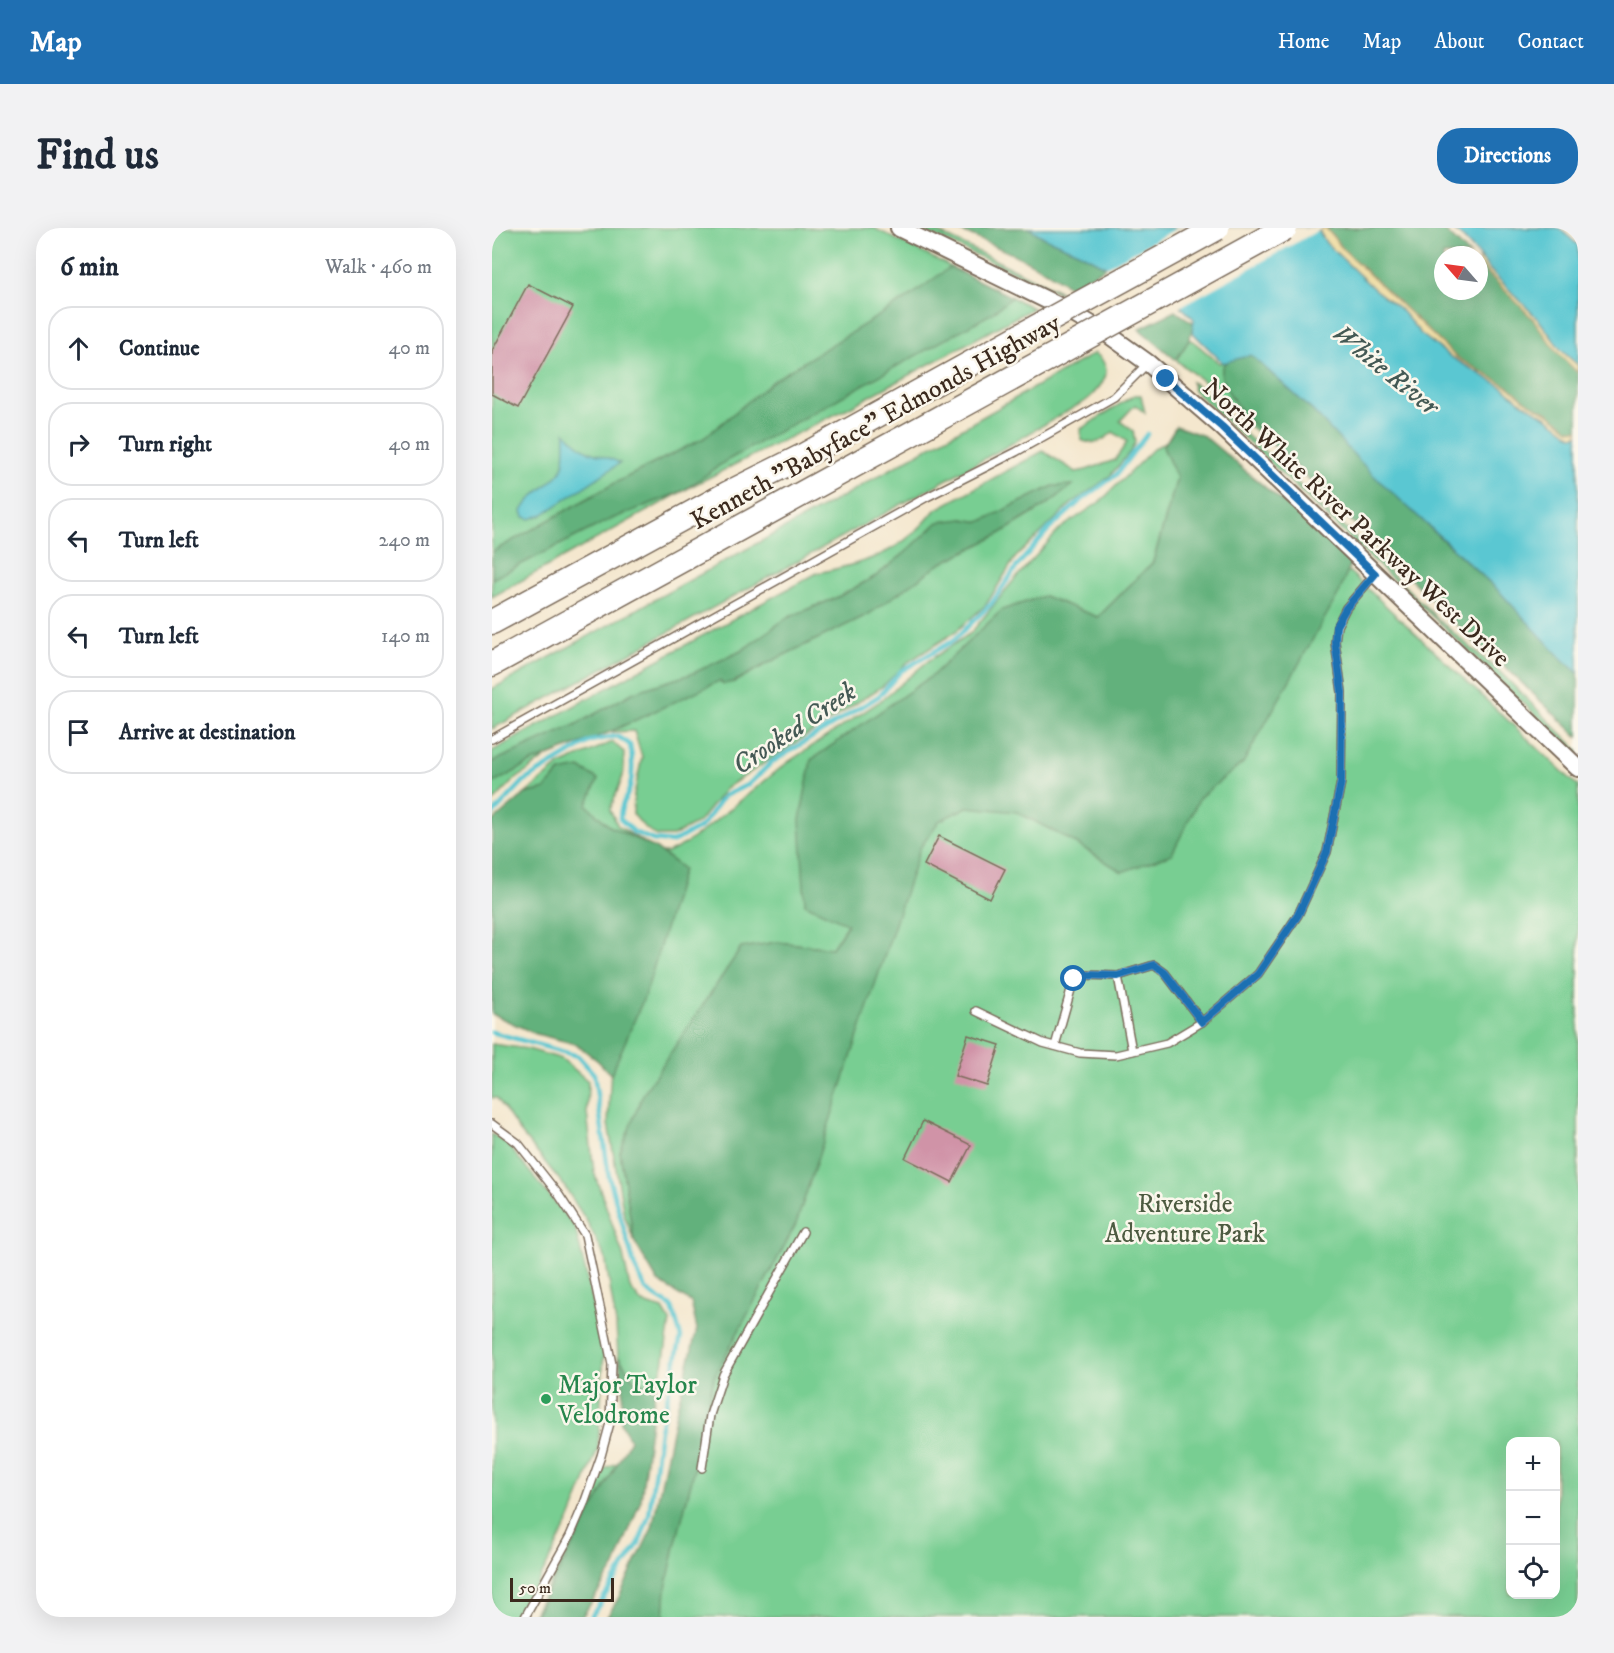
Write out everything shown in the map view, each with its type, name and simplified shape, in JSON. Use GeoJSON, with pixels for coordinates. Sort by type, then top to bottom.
{"type":"FeatureCollection","features":[{"type":"Feature","properties":{"kind":"highway","name":"Kenneth \"Babyface\" Edmonds Highway"},"geometry":{"type":"LineString","coordinates":[[492,622],[727,494],[803,456],[1217,228]]}},
{"type":"Feature","properties":{"kind":"highway","name":"Kenneth \"Babyface\" Edmonds Highway"},"geometry":{"type":"LineString","coordinates":[[492,664],[1285,228]]}},
{"type":"Feature","properties":{"kind":"street","name":"North White River Parkway West Drive"},"geometry":{"type":"LineString","coordinates":[[899,228],[1065,309],[1109,335],[1148,363],[1222,427],[1578,768]]}},
{"type":"Feature","properties":{"kind":"lane"},"geometry":{"type":"LineString","coordinates":[[492,739],[927,497],[1016,452],[1114,397],[1148,363]]}},
{"type":"Feature","properties":{"kind":"lane"},"geometry":{"type":"LineString","coordinates":[[976,1011],[1009,1028],[1055,1046],[1080,1053],[1116,1054],[1167,1043],[1202,1022],[1258,974],[1298,915],[1327,852],[1341,782],[1342,692],[1335,642],[1336,626],[1346,608],[1375,574]]}},
{"type":"Feature","properties":{"kind":"lane"},"geometry":{"type":"LineString","coordinates":[[1055,1046],[1074,979],[1085,975],[1118,976],[1154,965],[1165,973],[1202,1022]]}},
{"type":"Feature","properties":{"kind":"lane"},"geometry":{"type":"LineString","coordinates":[[1118,976],[1132,1051]]}},
{"type":"Feature","properties":{"kind":"lane"},"geometry":{"type":"LineString","coordinates":[[492,1124],[518,1143],[559,1195],[585,1235],[612,1364],[610,1423],[601,1456],[570,1536],[525,1617]]}},
{"type":"Feature","properties":{"kind":"lane"},"geometry":{"type":"LineString","coordinates":[[702,1468],[710,1415],[723,1375],[803,1232]]}},
{"type":"Feature","properties":{"kind":"green space"},"geometry":{"type":"Polygon","coordinates":[[[492,228],[874,228],[1033,308],[848,408],[694,485],[492,597],[492,228]]]}},
{"type":"Feature","properties":{"kind":"green space"},"geometry":{"type":"Polygon","coordinates":[[[917,228],[929,228],[1061,292],[1059,293],[917,228]]]}},
{"type":"Feature","properties":{"kind":"green space"},"geometry":{"type":"Polygon","coordinates":[[[953,228],[1029,228],[1107,267],[1070,287],[1028,262],[953,228]]]}},
{"type":"Feature","properties":{"kind":"green space"},"geometry":{"type":"Polygon","coordinates":[[[1326,228],[1442,228],[1461,246],[1434,246],[1434,300],[1488,300],[1488,273],[1532,318],[1578,373],[1578,430],[1569,429],[1549,414],[1527,402],[1509,387],[1457,358],[1343,249],[1326,228]]]}},
{"type":"Feature","properties":{"kind":"green space"},"geometry":{"type":"Polygon","coordinates":[[[950,267],[1012,297],[991,314],[726,461],[683,491],[609,520],[492,579],[492,552],[615,483],[704,438],[774,380],[906,299],[950,267]]]}},
{"type":"Feature","properties":{"kind":"green space"},"geometry":{"type":"Polygon","coordinates":[[[1175,311],[1194,323],[1189,340],[1176,360],[1139,329],[1175,311]]]}},
{"type":"Feature","properties":{"kind":"green space"},"geometry":{"type":"Polygon","coordinates":[[[1189,340],[1219,363],[1227,362],[1223,368],[1231,398],[1250,421],[1294,462],[1241,419],[1208,385],[1176,360],[1189,340]]]}},
{"type":"Feature","properties":{"kind":"green space"},"geometry":{"type":"Polygon","coordinates":[[[1095,353],[1102,359],[1105,366],[1105,378],[1087,400],[1004,448],[492,729],[492,689],[836,500],[1095,353]]]}},
{"type":"Feature","properties":{"kind":"green space"},"geometry":{"type":"Polygon","coordinates":[[[1251,355],[1313,411],[1433,531],[1498,590],[1578,673],[1578,737],[1496,658],[1474,642],[1250,421],[1234,402],[1224,384],[1222,368],[1227,362],[1251,355]]]}},
{"type":"Feature","properties":{"kind":"green space"},"geometry":{"type":"Polygon","coordinates":[[[1191,382],[1197,385],[1440,621],[1502,674],[1578,750],[1578,755],[1202,398],[1194,390],[1191,382]]]}},
{"type":"Feature","properties":{"kind":"green space"},"geometry":{"type":"Polygon","coordinates":[[[1134,395],[1141,395],[1145,413],[1135,405],[1120,421],[1133,431],[1135,442],[1130,452],[1109,477],[1071,504],[1015,558],[986,605],[954,633],[908,662],[883,686],[726,788],[699,822],[673,836],[657,836],[644,827],[633,814],[634,795],[642,757],[634,731],[610,732],[548,756],[512,782],[492,803],[492,751],[817,573],[852,565],[883,554],[910,536],[935,510],[1043,451],[1076,472],[1115,460],[1127,442],[1113,432],[1098,442],[1086,442],[1081,440],[1081,429],[1134,395]],[[1072,485],[1007,509],[980,522],[963,519],[906,552],[876,576],[838,597],[787,618],[741,651],[715,664],[734,682],[914,578],[1025,519],[1072,485]]]}},
{"type":"Feature","properties":{"kind":"green space"},"geometry":{"type":"Polygon","coordinates":[[[1176,426],[1204,436],[1352,560],[1340,591],[1243,763],[1200,797],[1172,854],[1122,872],[1072,841],[1017,812],[967,807],[939,821],[920,848],[796,1224],[714,1377],[666,1588],[664,1617],[607,1617],[652,1528],[676,1412],[697,1329],[691,1302],[658,1282],[634,1241],[620,1152],[643,1094],[741,948],[777,942],[832,948],[848,924],[805,904],[800,820],[811,760],[933,675],[1002,610],[1044,596],[1098,617],[1153,562],[1177,478],[1163,447],[1176,426]]]}},
{"type":"Feature","properties":{"kind":"green space"},"geometry":{"type":"Polygon","coordinates":[[[1167,441],[1163,447],[1177,478],[1153,562],[1098,618],[1044,596],[1003,610],[933,675],[811,760],[848,923],[832,948],[777,942],[741,949],[702,1008],[620,1152],[634,1241],[624,1214],[608,1124],[611,1069],[683,869],[662,853],[668,853],[683,845],[788,762],[879,702],[928,661],[971,633],[1014,580],[1061,528],[1101,501],[1153,449],[1167,441]]]}},
{"type":"Feature","properties":{"kind":"green space"},"geometry":{"type":"Polygon","coordinates":[[[1073,485],[998,535],[940,564],[869,614],[734,682],[724,684],[719,681],[610,732],[532,762],[492,784],[492,762],[575,725],[634,692],[691,674],[741,651],[787,618],[838,597],[876,576],[938,522],[963,519],[980,522],[1053,486],[1073,485]]]}},
{"type":"Feature","properties":{"kind":"green space","name":"Riverside Adventure Park"},"geometry":{"type":"Polygon","coordinates":[[[1336,559],[1578,786],[1578,1617],[641,1617],[703,1376],[935,803],[1336,559]]]}},
{"type":"Feature","properties":{"kind":"green space"},"geometry":{"type":"Polygon","coordinates":[[[612,742],[624,752],[623,776],[610,810],[618,826],[644,842],[609,826],[586,805],[560,772],[545,789],[525,794],[560,765],[612,742]]]}},
{"type":"Feature","properties":{"kind":"green space"},"geometry":{"type":"Polygon","coordinates":[[[580,768],[598,779],[587,805],[609,826],[655,848],[683,869],[646,993],[611,1075],[598,1061],[576,1044],[536,1034],[492,1014],[492,822],[525,794],[545,789],[560,772],[580,768]]]}},
{"type":"Feature","properties":{"kind":"green space"},"geometry":{"type":"Polygon","coordinates":[[[492,1044],[528,1049],[562,1059],[588,1081],[587,1113],[594,1172],[623,1255],[630,1288],[642,1303],[663,1309],[670,1321],[663,1365],[655,1388],[634,1380],[618,1356],[616,1324],[605,1257],[586,1220],[563,1184],[521,1133],[497,1098],[492,1098],[492,1044]]]}},
{"type":"Feature","properties":{"kind":"green space","name":"Major Taylor Velodrome"},"geometry":{"type":"Polygon","coordinates":[[[492,1134],[507,1144],[575,1227],[604,1350],[598,1448],[571,1517],[518,1617],[492,1617],[492,1134]]]}},
{"type":"Feature","properties":{"kind":"green space"},"geometry":{"type":"Polygon","coordinates":[[[618,1356],[634,1380],[655,1388],[641,1500],[615,1566],[582,1617],[534,1617],[630,1440],[621,1422],[623,1387],[618,1356]]]}},
{"type":"Feature","properties":{"kind":"green space"},"geometry":{"type":"Polygon","coordinates":[[[618,1463],[532,1617],[588,1511],[605,1468],[618,1463]]]}},
{"type":"Feature","properties":{"kind":"sand"},"geometry":{"type":"Polygon","coordinates":[[[1326,228],[1343,249],[1457,358],[1509,387],[1527,402],[1549,414],[1569,429],[1578,430],[1578,435],[1572,436],[1519,401],[1503,387],[1451,357],[1421,334],[1399,308],[1374,289],[1326,243],[1319,231],[1326,228]]]}},
{"type":"Feature","properties":{"kind":"sand"},"geometry":{"type":"Polygon","coordinates":[[[1488,266],[1539,320],[1561,350],[1578,365],[1578,373],[1557,352],[1533,319],[1488,273],[1488,266]]]}},
{"type":"Feature","properties":{"kind":"water","name":"White River"},"geometry":{"type":"Polygon","coordinates":[[[1029,228],[1315,228],[1326,243],[1374,289],[1399,308],[1421,334],[1451,357],[1503,387],[1519,401],[1572,436],[1578,435],[1578,673],[1562,659],[1498,590],[1371,473],[1313,411],[1251,355],[1223,363],[1192,332],[1194,319],[1177,303],[1029,228]]]}},
{"type":"Feature","properties":{"kind":"water"},"geometry":{"type":"Polygon","coordinates":[[[1451,228],[1559,228],[1578,245],[1578,365],[1561,350],[1539,320],[1488,268],[1488,246],[1471,246],[1451,228]]]}},
{"type":"Feature","properties":{"kind":"water"},"geometry":{"type":"Polygon","coordinates":[[[565,432],[576,443],[592,453],[620,463],[542,515],[530,519],[524,517],[522,511],[534,495],[562,470],[565,432]]]}},
{"type":"Feature","properties":{"kind":"pier"},"geometry":{"type":"Polygon","coordinates":[[[1177,228],[1321,229],[1178,308],[1104,268],[1177,228]]]}},
{"type":"Feature","properties":{"kind":"building"},"geometry":{"type":"Polygon","coordinates":[[[528,284],[573,307],[518,408],[492,394],[492,351],[528,284]]]}},
{"type":"Feature","properties":{"kind":"building"},"geometry":{"type":"Polygon","coordinates":[[[939,836],[1005,869],[990,899],[924,865],[939,836]]]}},
{"type":"Feature","properties":{"kind":"building"},"geometry":{"type":"Polygon","coordinates":[[[968,1035],[1000,1045],[987,1086],[955,1076],[968,1035]]]}},
{"type":"Feature","properties":{"kind":"building"},"geometry":{"type":"Polygon","coordinates":[[[923,1121],[971,1145],[952,1182],[905,1158],[923,1121]]]}},
{"type":"Feature","properties":{"kind":"waterway","name":"Crooked Creek"},"geometry":{"type":"LineString","coordinates":[[492,815],[524,781],[590,741],[617,736],[630,745],[632,762],[630,785],[620,819],[634,832],[653,840],[672,842],[701,827],[724,796],[749,784],[772,762],[879,696],[901,671],[954,640],[991,604],[1018,565],[1048,530],[1079,502],[1116,475],[1147,434]]}},
{"type":"Feature","properties":{"kind":"waterway","name":"Crooked Creek"},"geometry":{"type":"LineString","coordinates":[[492,1032],[578,1056],[594,1074],[609,1177],[635,1268],[647,1291],[672,1307],[681,1337],[660,1430],[649,1515],[639,1543],[591,1617]]}},
{"type":"Feature","properties":{"kind":"place","name":"Major Taylor Velodrome"},"geometry":{"type":"Point","coordinates":[546,1399]}},
{"type":"Feature","properties":{"kind":"route"},"geometry":{"type":"LineString","coordinates":[[1074,979],[1085,975],[1118,976],[1154,965],[1165,973],[1202,1022],[1258,974],[1298,915],[1327,852],[1341,782],[1342,692],[1335,642],[1336,626],[1346,608],[1375,574],[1222,427],[1166,379]]}}]}
